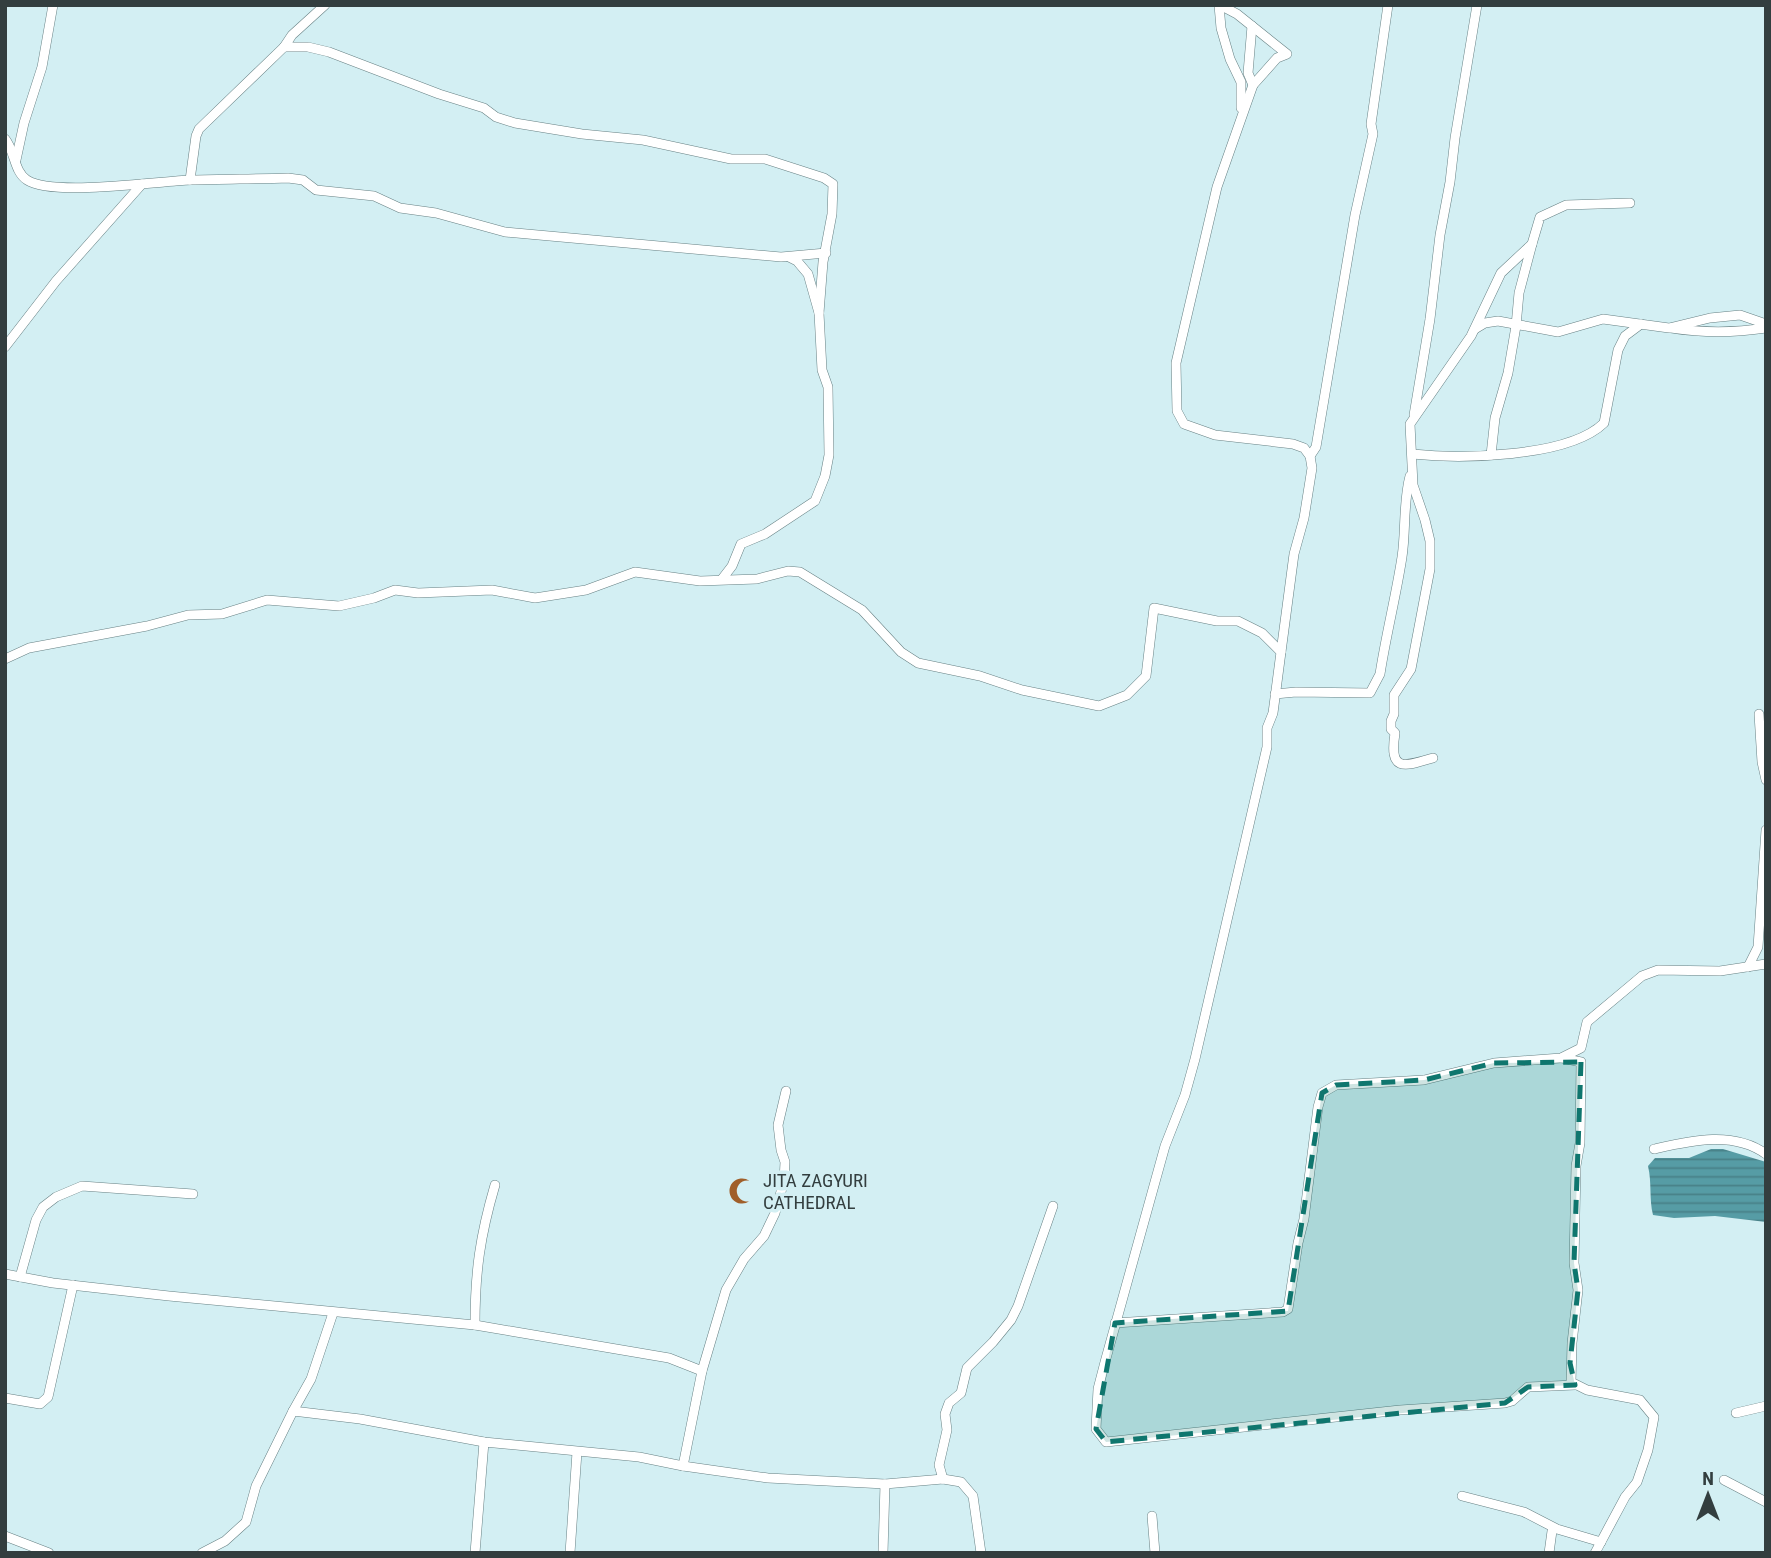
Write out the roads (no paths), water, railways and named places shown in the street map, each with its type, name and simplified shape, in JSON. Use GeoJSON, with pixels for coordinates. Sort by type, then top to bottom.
{"type":"FeatureCollection","features":[{"type":"Feature","properties":{"kind":"street"},"geometry":{"type":"LineString","coordinates":[[16,162],[24,123],[42,67],[52,5]]}},
{"type":"Feature","properties":{"kind":"street"},"geometry":{"type":"LineString","coordinates":[[190,180],[199,129],[325,5]]}},
{"type":"Feature","properties":{"kind":"street"},"geometry":{"type":"LineString","coordinates":[[1220,5],[1237,14],[1287,54],[1277,58],[1252,85],[1217,187],[1176,363],[1177,411],[1184,424],[1215,436],[1293,444],[1304,448],[1310,456],[1312,468],[1304,518],[1294,554],[1273,713],[1267,729],[1267,747],[1195,1059],[1185,1095],[1165,1146],[1098,1389],[1096,1429],[1106,1443],[1400,1410],[1505,1403],[1513,1401],[1528,1387],[1574,1385],[1640,1400],[1654,1416],[1647,1450],[1637,1482],[1625,1497],[1595,1553]]}},
{"type":"Feature","properties":{"kind":"street"},"geometry":{"type":"LineString","coordinates":[[1220,5],[1224,38],[1241,82],[1241,113]]}},
{"type":"Feature","properties":{"kind":"street"},"geometry":{"type":"LineString","coordinates":[[1310,456],[1316,447],[1355,215],[1373,134],[1371,124],[1388,5]]}},
{"type":"Feature","properties":{"kind":"street"},"geometry":{"type":"LineString","coordinates":[[1433,758],[1413,765],[1397,762],[1393,756],[1395,733],[1391,729],[1391,721],[1394,714],[1394,695],[1411,670],[1430,569],[1430,541],[1413,485],[1409,432],[1414,417],[1477,5]]}},
{"type":"Feature","properties":{"kind":"street"},"geometry":{"type":"LineString","coordinates":[[1252,26],[1248,73],[1252,85]]}},
{"type":"Feature","properties":{"kind":"street"},"geometry":{"type":"LineString","coordinates":[[284,47],[308,47],[329,52],[439,94],[484,108],[496,117],[515,123],[643,140],[731,159],[765,159],[824,178],[833,184],[834,195],[819,313],[822,370],[828,387],[830,415],[829,455],[821,489],[815,501],[765,534],[741,544],[732,566],[722,579]]}},
{"type":"Feature","properties":{"kind":"street"},"geometry":{"type":"LineString","coordinates":[[5,139],[21,176],[30,183],[43,186],[288,178],[303,180],[316,190],[374,196],[400,208],[436,213],[505,232],[789,257],[826,253]]}},
{"type":"Feature","properties":{"kind":"street"},"geometry":{"type":"LineString","coordinates":[[5,347],[56,281],[142,184]]}},
{"type":"Feature","properties":{"kind":"street"},"geometry":{"type":"LineString","coordinates":[[1491,455],[1495,418],[1508,373],[1517,326],[1519,293],[1541,217],[1566,205],[1630,203]]}},
{"type":"Feature","properties":{"kind":"street"},"geometry":{"type":"LineString","coordinates":[[1414,417],[1475,328],[1501,273],[1532,244]]}},
{"type":"Feature","properties":{"kind":"street"},"geometry":{"type":"LineString","coordinates":[[789,257],[797,261],[808,274],[819,313]]}},
{"type":"Feature","properties":{"kind":"street"},"geometry":{"type":"LineString","coordinates":[[1669,328],[1676,324],[1740,315],[1766,326]]}},
{"type":"Feature","properties":{"kind":"street"},"geometry":{"type":"LineString","coordinates":[[1475,328],[1498,321],[1558,332],[1603,319],[1713,333],[1766,326]]}},
{"type":"Feature","properties":{"kind":"street"},"geometry":{"type":"LineString","coordinates":[[1412,454],[1515,454],[1544,449],[1596,430],[1604,423],[1618,350],[1625,337],[1641,324]]}},
{"type":"Feature","properties":{"kind":"street"},"geometry":{"type":"LineString","coordinates":[[1275,694],[1370,693],[1380,674],[1402,558],[1407,488],[1412,468]]}},
{"type":"Feature","properties":{"kind":"street"},"geometry":{"type":"LineString","coordinates":[[5,659],[29,648],[147,626],[188,615],[222,614],[267,600],[339,606],[396,590],[418,593],[492,590],[535,598],[586,590],[635,572],[701,580],[757,579],[788,570],[800,572],[862,610],[901,652],[918,663],[980,676],[1022,690],[1099,706],[1127,695],[1146,676],[1154,608],[1217,621],[1238,621],[1262,633],[1281,652]]}},
{"type":"Feature","properties":{"kind":"street"},"geometry":{"type":"LineString","coordinates":[[1759,714],[1766,780]]}},
{"type":"Feature","properties":{"kind":"street"},"geometry":{"type":"LineString","coordinates":[[1748,967],[1758,947],[1766,830]]}},
{"type":"Feature","properties":{"kind":"street"},"geometry":{"type":"LineString","coordinates":[[1574,1385],[1571,1382],[1570,1363],[1578,1290],[1574,1263],[1576,1166],[1580,1143],[1581,1048],[1587,1022],[1642,976],[1657,970],[1720,971],[1766,964]]}},
{"type":"Feature","properties":{"kind":"street"},"geometry":{"type":"LineString","coordinates":[[1561,1058],[1581,1048]]}},
{"type":"Feature","properties":{"kind":"street"},"geometry":{"type":"LineString","coordinates":[[1115,1323],[1283,1312],[1288,1309],[1304,1219],[1318,1107],[1322,1093],[1336,1085],[1424,1080],[1494,1063],[1561,1058],[1581,1062]]}},
{"type":"Feature","properties":{"kind":"street"},"geometry":{"type":"LineString","coordinates":[[683,1466],[702,1371],[730,1280],[764,1236],[775,1213],[785,1172],[778,1125],[786,1091]]}},
{"type":"Feature","properties":{"kind":"street"},"geometry":{"type":"LineString","coordinates":[[1654,1149],[1695,1139],[1718,1139],[1758,1148],[1766,1154]]}},
{"type":"Feature","properties":{"kind":"street"},"geometry":{"type":"LineString","coordinates":[[475,1325],[475,1276],[483,1226],[495,1185]]}},
{"type":"Feature","properties":{"kind":"street"},"geometry":{"type":"LineString","coordinates":[[20,1277],[36,1220],[43,1207],[56,1197],[82,1186],[193,1194]]}},
{"type":"Feature","properties":{"kind":"street"},"geometry":{"type":"LineString","coordinates":[[943,1479],[939,1465],[947,1430],[945,1414],[949,1403],[961,1393],[967,1368],[993,1342],[1015,1313],[1054,1206]]}},
{"type":"Feature","properties":{"kind":"street"},"geometry":{"type":"LineString","coordinates":[[5,1274],[72,1285],[475,1325],[669,1357],[702,1371]]}},
{"type":"Feature","properties":{"kind":"street"},"geometry":{"type":"LineString","coordinates":[[5,1398],[40,1404],[48,1397],[72,1285]]}},
{"type":"Feature","properties":{"kind":"street"},"geometry":{"type":"LineString","coordinates":[[202,1553],[225,1541],[246,1522],[256,1486],[311,1379],[333,1313]]}},
{"type":"Feature","properties":{"kind":"street"},"geometry":{"type":"LineString","coordinates":[[1736,1413],[1766,1406]]}},
{"type":"Feature","properties":{"kind":"street"},"geometry":{"type":"LineString","coordinates":[[293,1411],[360,1419],[484,1442],[639,1457],[768,1478],[885,1484],[943,1479],[961,1482],[973,1496],[981,1553]]}},
{"type":"Feature","properties":{"kind":"street"},"geometry":{"type":"LineString","coordinates":[[475,1553],[484,1442]]}},
{"type":"Feature","properties":{"kind":"street"},"geometry":{"type":"LineString","coordinates":[[570,1553],[577,1452]]}},
{"type":"Feature","properties":{"kind":"street"},"geometry":{"type":"LineString","coordinates":[[1724,1480],[1766,1502]]}},
{"type":"Feature","properties":{"kind":"street"},"geometry":{"type":"LineString","coordinates":[[883,1553],[885,1484]]}},
{"type":"Feature","properties":{"kind":"street"},"geometry":{"type":"LineString","coordinates":[[1462,1496],[1524,1512],[1557,1529],[1601,1542]]}},
{"type":"Feature","properties":{"kind":"street"},"geometry":{"type":"LineString","coordinates":[[1152,1516],[1155,1553]]}},
{"type":"Feature","properties":{"kind":"street"},"geometry":{"type":"LineString","coordinates":[[1549,1553],[1552,1531]]}},
{"type":"Feature","properties":{"kind":"street"},"geometry":{"type":"LineString","coordinates":[[5,1536],[49,1553]]}},
{"type":"Feature","properties":{"kind":"water"},"geometry":{"type":"Polygon","coordinates":[[[1711,1149],[1723,1149],[1766,1162],[1766,1222],[1715,1216],[1674,1218],[1653,1215],[1648,1166],[1655,1158],[1689,1158],[1711,1149]]]}},
{"type":"Feature","properties":{"kind":"place","name":"JITA ZAGYURI CATHEDRAL"},"geometry":{"type":"Point","coordinates":[742,1191]}}]}
